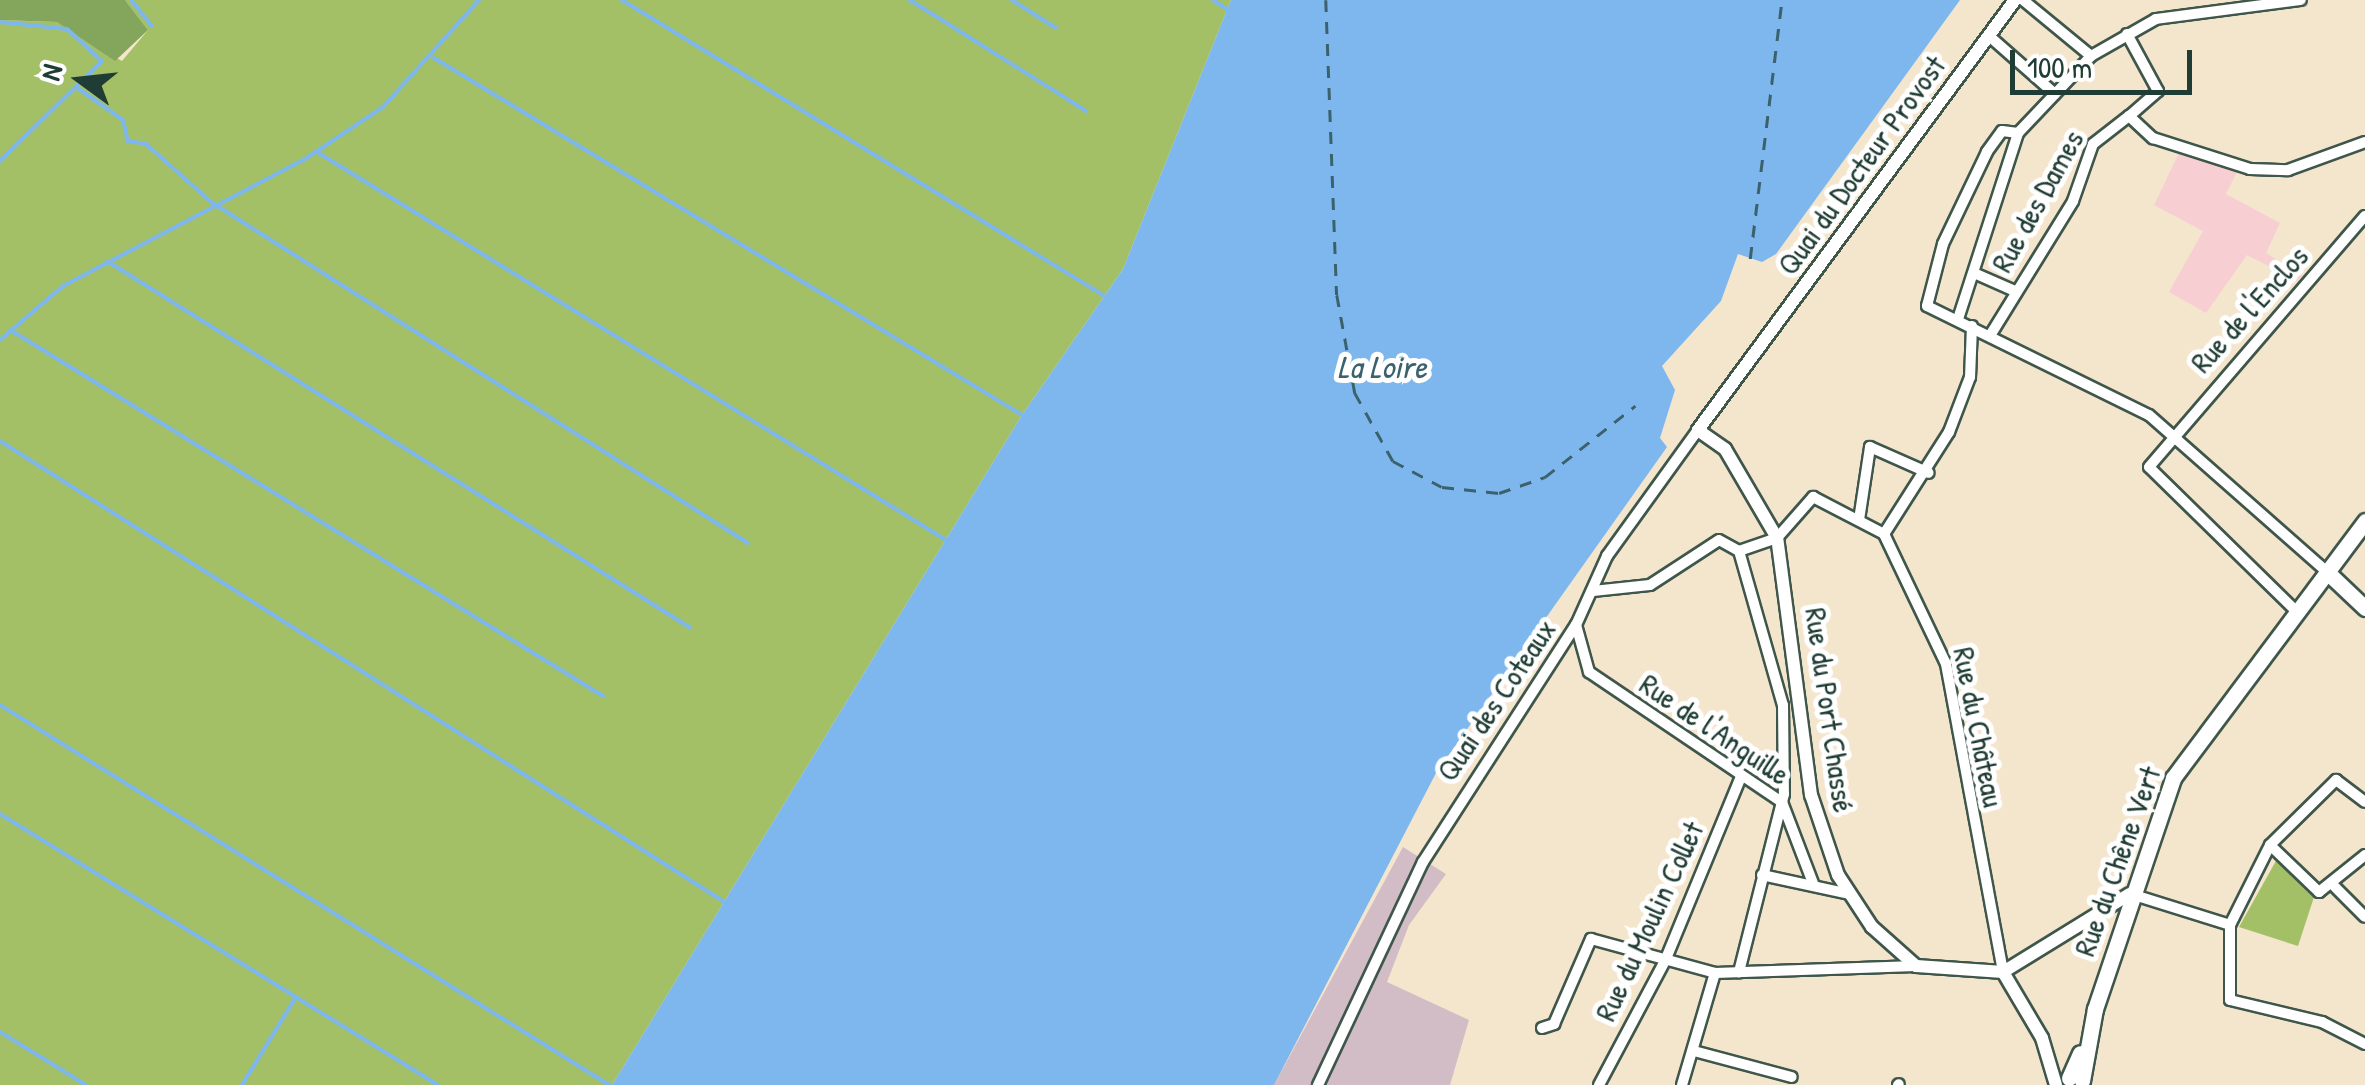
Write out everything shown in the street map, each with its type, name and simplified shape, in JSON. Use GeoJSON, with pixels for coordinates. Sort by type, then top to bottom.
{"type":"FeatureCollection","features":[{"type":"Feature","properties":{"kind":"main road","name":"Rue du Chêne Vert"},"geometry":{"type":"LineString","coordinates":[[2070,1082],[2088,1036],[2130,894],[2186,753],[2365,522]]}},
{"type":"Feature","properties":{"kind":"main road"},"geometry":{"type":"LineString","coordinates":[[2326,571],[2365,608]]}},
{"type":"Feature","properties":{"kind":"street","name":"Quai du Docteur Provost"},"geometry":{"type":"LineString","coordinates":[[1748,362],[1988,35],[2019,0]]}},
{"type":"Feature","properties":{"kind":"street"},"geometry":{"type":"LineString","coordinates":[[2019,0],[2091,56]]}},
{"type":"Feature","properties":{"kind":"street"},"geometry":{"type":"LineString","coordinates":[[1958,319],[2018,132],[2091,56],[2156,19],[2301,0]]}},
{"type":"Feature","properties":{"kind":"street"},"geometry":{"type":"LineString","coordinates":[[2126,34],[2158,91],[2129,116]]}},
{"type":"Feature","properties":{"kind":"street"},"geometry":{"type":"LineString","coordinates":[[1988,35],[2056,94]]}},
{"type":"Feature","properties":{"kind":"street","name":"Rue des Dames"},"geometry":{"type":"LineString","coordinates":[[1991,334],[2072,201],[2093,144],[2129,116],[2153,138],[2250,169],[2288,170],[2365,142]]}},
{"type":"Feature","properties":{"kind":"street"},"geometry":{"type":"LineString","coordinates":[[2018,132],[2002,131],[1988,152],[1942,244],[1927,306],[1991,334],[2170,434],[2326,571]]}},
{"type":"Feature","properties":{"kind":"street","name":"Rue de l'Enclos"},"geometry":{"type":"LineString","coordinates":[[2170,434],[2365,216]]}},
{"type":"Feature","properties":{"kind":"street"},"geometry":{"type":"LineString","coordinates":[[1974,273],[2015,291]]}},
{"type":"Feature","properties":{"kind":"street"},"geometry":{"type":"LineString","coordinates":[[1733,549],[1777,538],[1812,497],[1884,534],[1929,473],[1970,377],[1972,326]]}},
{"type":"Feature","properties":{"kind":"street","name":"Quai des Coteaux"},"geometry":{"type":"LineString","coordinates":[[1318,1085],[1423,862],[1576,625],[1607,556],[1748,362]]}},
{"type":"Feature","properties":{"kind":"street","name":"Rue du Port Chassé"},"geometry":{"type":"LineString","coordinates":[[1698,430],[1724,448],[1777,538],[1811,795],[1849,894],[1916,966]]}},
{"type":"Feature","properties":{"kind":"street"},"geometry":{"type":"LineString","coordinates":[[2170,434],[2152,459],[2153,474],[2295,610]]}},
{"type":"Feature","properties":{"kind":"street"},"geometry":{"type":"LineString","coordinates":[[1859,520],[1870,446],[1929,473]]}},
{"type":"Feature","properties":{"kind":"street","name":"Rue du Château"},"geometry":{"type":"LineString","coordinates":[[1884,534],[1946,664],[2002,972],[2070,1082]]}},
{"type":"Feature","properties":{"kind":"street"},"geometry":{"type":"LineString","coordinates":[[1593,591],[1650,584],[1719,540],[1733,549],[1783,705],[1782,802],[1739,972]]}},
{"type":"Feature","properties":{"kind":"street","name":"Rue de l'Anguille"},"geometry":{"type":"LineString","coordinates":[[1576,625],[1590,672],[1782,802],[1814,886]]}},
{"type":"Feature","properties":{"kind":"street","name":"Rue du Moulin Collet"},"geometry":{"type":"LineString","coordinates":[[1599,1085],[1665,961],[1741,777]]}},
{"type":"Feature","properties":{"kind":"street"},"geometry":{"type":"LineString","coordinates":[[2365,802],[2336,780],[2270,846],[2230,925],[2230,1000],[2322,1022],[2365,1044]]}},
{"type":"Feature","properties":{"kind":"street"},"geometry":{"type":"LineString","coordinates":[[2270,846],[2319,892],[2335,886],[2365,855]]}},
{"type":"Feature","properties":{"kind":"street"},"geometry":{"type":"LineString","coordinates":[[1762,875],[1849,894]]}},
{"type":"Feature","properties":{"kind":"street"},"geometry":{"type":"LineString","coordinates":[[2335,886],[2365,917]]}},
{"type":"Feature","properties":{"kind":"street"},"geometry":{"type":"LineString","coordinates":[[1542,1028],[1554,1024],[1590,939],[1715,973],[1916,966],[2002,972],[2130,894],[2230,925]]}},
{"type":"Feature","properties":{"kind":"street"},"geometry":{"type":"LineString","coordinates":[[1682,1085],[1715,973]]}},
{"type":"Feature","properties":{"kind":"street"},"geometry":{"type":"LineString","coordinates":[[1694,1051],[1792,1077]]}},
{"type":"Feature","properties":{"kind":"shaded area"},"geometry":{"type":"Polygon","coordinates":[[[2179,153],[2238,170],[2226,194],[2280,223],[2266,253],[2303,275],[2297,281],[2247,255],[2206,313],[2169,292],[2203,231],[2154,205],[2179,153]]]}},
{"type":"Feature","properties":{"kind":"shaded area"},"geometry":{"type":"Polygon","coordinates":[[[1403,847],[1446,874],[1409,925],[1387,982],[1469,1020],[1450,1085],[1274,1085],[1403,847]]]}},
{"type":"Feature","properties":{"kind":"green space"},"geometry":{"type":"Polygon","coordinates":[[[0,0],[125,0],[148,30],[115,61],[57,22],[0,20],[0,0]]]}},
{"type":"Feature","properties":{"kind":"green space"},"geometry":{"type":"Polygon","coordinates":[[[125,0],[1231,0],[1123,269],[1022,415],[612,1085],[0,1085],[0,20],[57,22],[122,61],[148,30],[125,0]]]}},
{"type":"Feature","properties":{"kind":"green space"},"geometry":{"type":"Polygon","coordinates":[[[2277,859],[2314,897],[2298,946],[2239,927],[2277,859]]]}},
{"type":"Feature","properties":{"kind":"water","name":"La Loire"},"geometry":{"type":"Polygon","coordinates":[[[1231,0],[1960,0],[1776,254],[1762,262],[1738,254],[1721,301],[1662,366],[1675,390],[1660,438],[1667,447],[1436,773],[1274,1085],[612,1085],[1022,415],[1123,269],[1231,0]]]}},
{"type":"Feature","properties":{"kind":"waterway"},"geometry":{"type":"LineString","coordinates":[[131,0],[152,26]]}},
{"type":"Feature","properties":{"kind":"waterway"},"geometry":{"type":"LineString","coordinates":[[0,340],[63,286],[305,159],[383,107],[479,0]]}},
{"type":"Feature","properties":{"kind":"waterway"},"geometry":{"type":"LineString","coordinates":[[622,0],[1103,295]]}},
{"type":"Feature","properties":{"kind":"waterway"},"geometry":{"type":"LineString","coordinates":[[910,0],[1086,111]]}},
{"type":"Feature","properties":{"kind":"waterway"},"geometry":{"type":"LineString","coordinates":[[1012,0],[1056,28]]}},
{"type":"Feature","properties":{"kind":"waterway"},"geometry":{"type":"LineString","coordinates":[[1213,0],[1227,9]]}},
{"type":"Feature","properties":{"kind":"waterway"},"geometry":{"type":"LineString","coordinates":[[0,22],[67,29],[102,61],[0,161]]}},
{"type":"Feature","properties":{"kind":"waterway"},"geometry":{"type":"LineString","coordinates":[[434,58],[1022,415]]}},
{"type":"Feature","properties":{"kind":"waterway"},"geometry":{"type":"LineString","coordinates":[[79,89],[123,120],[128,141],[146,144],[211,202],[748,543]]}},
{"type":"Feature","properties":{"kind":"waterway"},"geometry":{"type":"LineString","coordinates":[[317,152],[946,540]]}},
{"type":"Feature","properties":{"kind":"waterway"},"geometry":{"type":"LineString","coordinates":[[107,261],[689,627]]}},
{"type":"Feature","properties":{"kind":"waterway"},"geometry":{"type":"LineString","coordinates":[[12,331],[603,696]]}},
{"type":"Feature","properties":{"kind":"waterway"},"geometry":{"type":"LineString","coordinates":[[0,441],[726,903]]}},
{"type":"Feature","properties":{"kind":"waterway"},"geometry":{"type":"LineString","coordinates":[[0,705],[609,1085]]}},
{"type":"Feature","properties":{"kind":"waterway"},"geometry":{"type":"LineString","coordinates":[[0,814],[438,1085]]}},
{"type":"Feature","properties":{"kind":"waterway"},"geometry":{"type":"LineString","coordinates":[[242,1085],[296,997]]}},
{"type":"Feature","properties":{"kind":"waterway"},"geometry":{"type":"LineString","coordinates":[[0,1032],[86,1085]]}},
{"type":"Feature","properties":{"kind":"ferry route"},"geometry":{"type":"LineString","coordinates":[[1326,0],[1337,295],[1355,393],[1393,461],[1442,487],[1499,493],[1545,477],[1635,406]]}},
{"type":"Feature","properties":{"kind":"ferry route"},"geometry":{"type":"LineString","coordinates":[[1750,259],[1782,0]]}}]}
